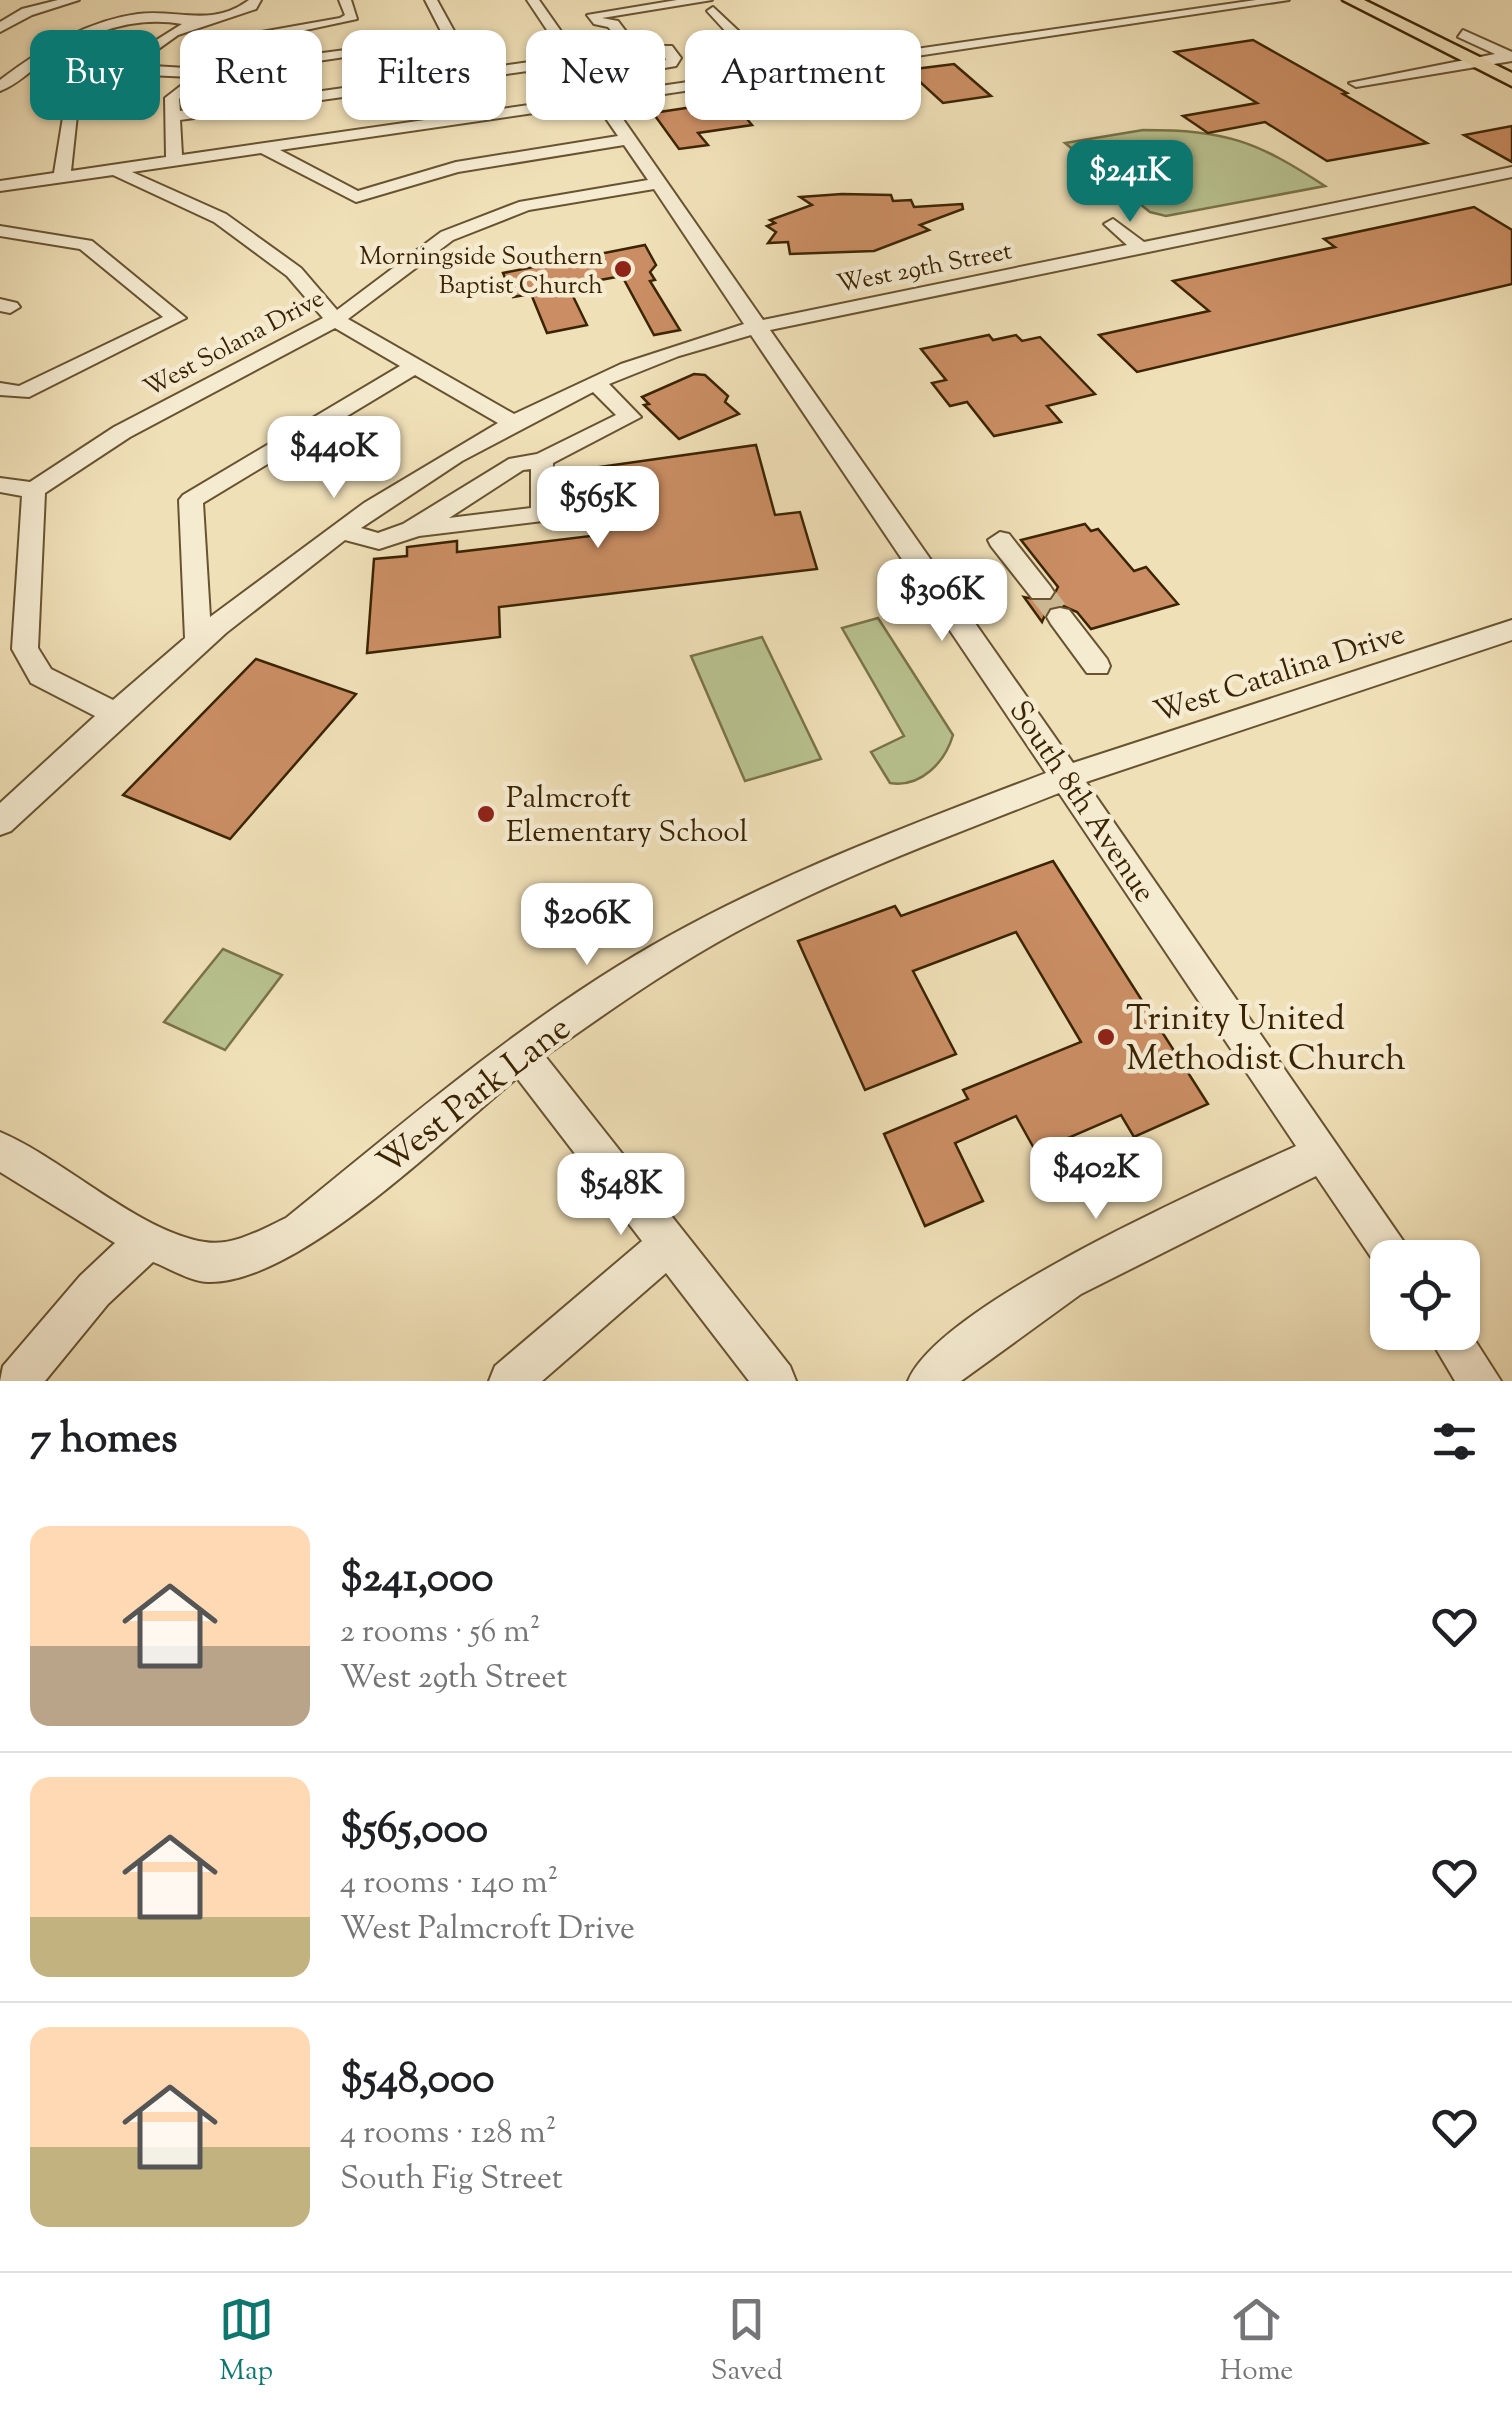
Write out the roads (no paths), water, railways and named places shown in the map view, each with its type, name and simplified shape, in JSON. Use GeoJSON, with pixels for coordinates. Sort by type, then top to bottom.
{"type":"FeatureCollection","features":[{"type":"Feature","properties":{"kind":"main road"},"geometry":{"type":"LineString","coordinates":[[1350,0],[1512,80]]}},
{"type":"Feature","properties":{"kind":"street"},"geometry":{"type":"LineString","coordinates":[[0,28],[27,12],[72,0]]}},
{"type":"Feature","properties":{"kind":"street"},"geometry":{"type":"LineString","coordinates":[[160,42],[174,32],[251,6],[256,0]]}},
{"type":"Feature","properties":{"kind":"street"},"geometry":{"type":"LineString","coordinates":[[294,30],[344,21],[352,16],[346,0]]}},
{"type":"Feature","properties":{"kind":"street"},"geometry":{"type":"LineString","coordinates":[[322,57],[452,40],[430,0]]}},
{"type":"Feature","properties":{"kind":"street","name":"South 8th Avenue"},"geometry":{"type":"LineString","coordinates":[[533,0],[562,30]]}},
{"type":"Feature","properties":{"kind":"street"},"geometry":{"type":"LineString","coordinates":[[592,20],[592,5],[624,0]]}},
{"type":"Feature","properties":{"kind":"street"},"geometry":{"type":"LineString","coordinates":[[921,52],[1279,0]]}},
{"type":"Feature","properties":{"kind":"street"},"geometry":{"type":"LineString","coordinates":[[592,20],[709,6],[731,30]]}},
{"type":"Feature","properties":{"kind":"street"},"geometry":{"type":"LineString","coordinates":[[0,87],[92,26],[174,17],[197,24]]}},
{"type":"Feature","properties":{"kind":"street"},"geometry":{"type":"LineString","coordinates":[[592,20],[613,24],[634,50],[667,49],[674,58],[674,66],[665,80]]}},
{"type":"Feature","properties":{"kind":"street"},"geometry":{"type":"LineString","coordinates":[[1463,34],[1511,57]]}},
{"type":"Feature","properties":{"kind":"street"},"geometry":{"type":"LineString","coordinates":[[1356,83],[1511,57]]}},
{"type":"Feature","properties":{"kind":"street"},"geometry":{"type":"LineString","coordinates":[[674,66],[685,70]]}},
{"type":"Feature","properties":{"kind":"street"},"geometry":{"type":"LineString","coordinates":[[172,117],[526,67]]}},
{"type":"Feature","properties":{"kind":"street"},"geometry":{"type":"LineString","coordinates":[[174,161],[172,98],[180,92]]}},
{"type":"Feature","properties":{"kind":"street"},"geometry":{"type":"LineString","coordinates":[[0,186],[526,109]]}},
{"type":"Feature","properties":{"kind":"street"},"geometry":{"type":"LineString","coordinates":[[62,178],[68,120]]}},
{"type":"Feature","properties":{"kind":"street","name":"South 8th Avenue"},"geometry":{"type":"LineString","coordinates":[[615,120],[1382,1240]]}},
{"type":"Feature","properties":{"kind":"street"},"geometry":{"type":"LineString","coordinates":[[264,148],[356,197],[456,166],[629,140]]}},
{"type":"Feature","properties":{"kind":"street"},"geometry":{"type":"LineString","coordinates":[[117,170],[156,192],[220,218],[294,272],[335,320],[514,423]]}},
{"type":"Feature","properties":{"kind":"street","name":"West 29th Street"},"geometry":{"type":"LineString","coordinates":[[0,822],[114,713],[340,531],[418,478],[596,382],[758,326],[1512,172]]}},
{"type":"Feature","properties":{"kind":"street","name":"West Solana Drive"},"geometry":{"type":"LineString","coordinates":[[34,490],[122,432],[335,320],[448,236],[488,217],[525,206],[660,184]]}},
{"type":"Feature","properties":{"kind":"street"},"geometry":{"type":"LineString","coordinates":[[1113,224],[1141,248]]}},
{"type":"Feature","properties":{"kind":"street"},"geometry":{"type":"LineString","coordinates":[[0,232],[86,245],[176,318],[22,393],[0,389]]}},
{"type":"Feature","properties":{"kind":"street"},"geometry":{"type":"LineString","coordinates":[[198,644],[191,500],[414,366]]}},
{"type":"Feature","properties":{"kind":"street"},"geometry":{"type":"LineString","coordinates":[[412,530],[517,464],[542,460],[630,417],[596,382]]}},
{"type":"Feature","properties":{"kind":"street"},"geometry":{"type":"LineString","coordinates":[[340,531],[380,541],[412,530],[543,514],[542,460]]}},
{"type":"Feature","properties":{"kind":"street"},"geometry":{"type":"LineString","coordinates":[[0,485],[34,490],[24,649],[41,676],[114,713]]}},
{"type":"Feature","properties":{"kind":"street"},"geometry":{"type":"LineString","coordinates":[[1000,540],[1041,592]]}},
{"type":"Feature","properties":{"kind":"street"},"geometry":{"type":"LineString","coordinates":[[1060,616],[1097,666]]}},
{"type":"Feature","properties":{"kind":"street","name":"West Catalina Drive"},"geometry":{"type":"LineString","coordinates":[[1067,777],[1512,630]]}},
{"type":"Feature","properties":{"kind":"street","name":"West Park Lane"},"geometry":{"type":"LineString","coordinates":[[0,1150],[147,1240],[207,1263],[252,1255],[300,1232],[520,1053],[630,977],[744,912],[888,847],[1067,777]]}},
{"type":"Feature","properties":{"kind":"street"},"geometry":{"type":"LineString","coordinates":[[520,1053],[775,1381]]}},
{"type":"Feature","properties":{"kind":"street"},"geometry":{"type":"LineString","coordinates":[[929,1381],[965,1348],[1093,1262],[1322,1153]]}},
{"type":"Feature","properties":{"kind":"street"},"geometry":{"type":"LineString","coordinates":[[18,1381],[94,1290],[147,1240]]}},
{"type":"Feature","properties":{"kind":"street"},"geometry":{"type":"LineString","coordinates":[[510,1381],[669,1244]]}},
{"type":"Feature","properties":{"kind":"street"},"geometry":{"type":"LineString","coordinates":[[1458,1350],[1480,1381]]}},
{"type":"Feature","properties":{"kind":"tunnel"},"geometry":{"type":"LineString","coordinates":[[1041,592],[1060,617]]}},
{"type":"Feature","properties":{"kind":"place","name":"Morningside Southern Baptist Church"},"geometry":{"type":"Point","coordinates":[623,269]}},
{"type":"Feature","properties":{"kind":"place","name":"Palmcroft Elementary School"},"geometry":{"type":"Point","coordinates":[486,814]}},
{"type":"Feature","properties":{"kind":"place","name":"Trinity United Methodist Church"},"geometry":{"type":"Point","coordinates":[1106,1037]}}]}
